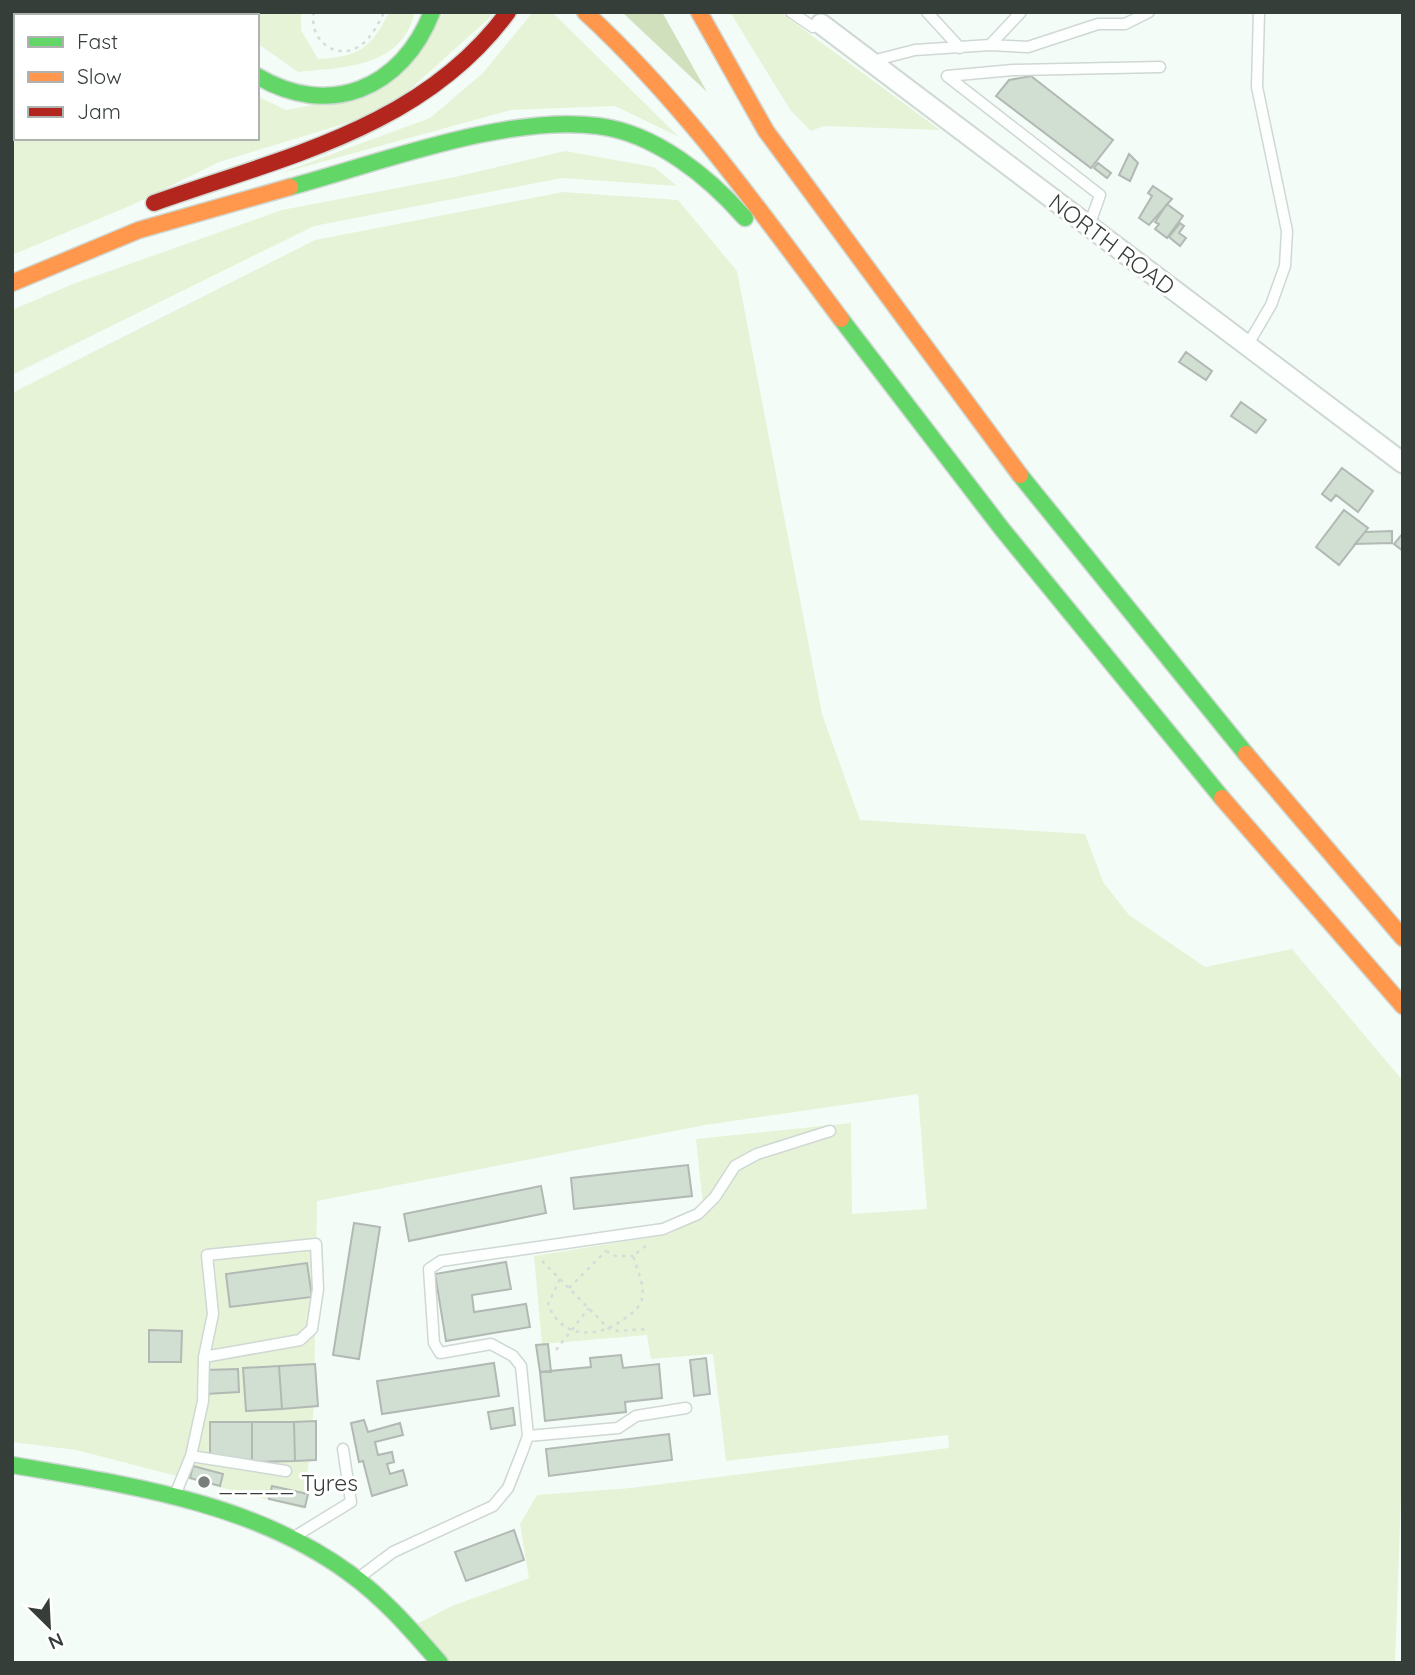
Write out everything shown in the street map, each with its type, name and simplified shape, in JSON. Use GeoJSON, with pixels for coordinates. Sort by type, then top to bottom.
{"type":"FeatureCollection","features":[{"type":"Feature","properties":{"kind":"main road"},"geometry":{"type":"LineString","coordinates":[[259,77],[288,91],[315,96],[343,95],[369,86],[398,68],[417,45],[432,12]]}},
{"type":"Feature","properties":{"kind":"main road"},"geometry":{"type":"LineString","coordinates":[[141,208],[350,131],[412,102],[457,70],[490,37],[508,12]]}},
{"type":"Feature","properties":{"kind":"main road"},"geometry":{"type":"LineString","coordinates":[[584,12],[612,37],[718,153],[947,459],[1145,705],[1403,1006]]}},
{"type":"Feature","properties":{"kind":"main road"},"geometry":{"type":"LineString","coordinates":[[682,12],[1007,459],[1189,688],[1403,938]]}},
{"type":"Feature","properties":{"kind":"main road"},"geometry":{"type":"LineString","coordinates":[[699,12],[766,131]]}},
{"type":"Feature","properties":{"kind":"main road"},"geometry":{"type":"LineString","coordinates":[[12,283],[141,230],[261,193],[422,150],[555,125],[600,126],[650,144],[697,170],[740,211],[860,363],[947,459]]}},
{"type":"Feature","properties":{"kind":"main road"},"geometry":{"type":"LineString","coordinates":[[12,1465],[175,1495],[249,1518],[312,1546],[357,1579],[428,1647],[440,1663]]}},
{"type":"Feature","properties":{"kind":"street","name":"NORTH ROAD"},"geometry":{"type":"LineString","coordinates":[[821,24],[1403,463]]}},
{"type":"Feature","properties":{"kind":"lane"},"geometry":{"type":"LineString","coordinates":[[791,12],[813,27],[821,24]]}},
{"type":"Feature","properties":{"kind":"lane"},"geometry":{"type":"LineString","coordinates":[[927,12],[960,48]]}},
{"type":"Feature","properties":{"kind":"lane"},"geometry":{"type":"LineString","coordinates":[[990,45],[1021,12]]}},
{"type":"Feature","properties":{"kind":"lane"},"geometry":{"type":"LineString","coordinates":[[872,61],[915,50],[990,45],[1028,47],[1098,24],[1125,24],[1149,12]]}},
{"type":"Feature","properties":{"kind":"lane"},"geometry":{"type":"LineString","coordinates":[[1247,346],[1271,305],[1285,266],[1287,231],[1257,87],[1259,12]]}},
{"type":"Feature","properties":{"kind":"lane"},"geometry":{"type":"LineString","coordinates":[[1089,226],[1100,195],[947,76],[1013,70],[1160,67]]}},
{"type":"Feature","properties":{"kind":"lane"},"geometry":{"type":"LineString","coordinates":[[357,1579],[393,1552],[493,1506],[508,1488],[528,1436],[520,1366],[513,1356],[491,1344],[440,1353],[434,1343],[428,1289],[429,1269],[440,1261],[663,1229],[698,1214],[715,1197],[735,1166],[757,1154],[830,1131]]}},
{"type":"Feature","properties":{"kind":"lane"},"geometry":{"type":"LineString","coordinates":[[175,1495],[191,1456],[203,1401],[204,1357],[213,1314],[207,1255],[316,1244],[318,1289],[313,1329],[300,1340],[204,1357]]}},
{"type":"Feature","properties":{"kind":"lane"},"geometry":{"type":"LineString","coordinates":[[528,1436],[618,1428],[636,1416],[686,1408]]}},
{"type":"Feature","properties":{"kind":"lane"},"geometry":{"type":"LineString","coordinates":[[293,1538],[351,1502],[343,1449]]}},
{"type":"Feature","properties":{"kind":"lane"},"geometry":{"type":"LineString","coordinates":[[191,1456],[286,1471]]}},
{"type":"Feature","properties":{"kind":"path"},"geometry":{"type":"LineString","coordinates":[[314,12],[313,29],[319,40],[328,48],[338,51],[359,47],[378,26],[384,12]]}},
{"type":"Feature","properties":{"kind":"path"},"geometry":{"type":"LineString","coordinates":[[606,1251],[616,1256],[633,1256],[649,1243],[649,1231]]}},
{"type":"Feature","properties":{"kind":"path"},"geometry":{"type":"LineString","coordinates":[[569,1289],[621,1235]]}},
{"type":"Feature","properties":{"kind":"path"},"geometry":{"type":"LineString","coordinates":[[537,1247],[539,1258],[608,1328],[618,1331],[649,1329]]}},
{"type":"Feature","properties":{"kind":"path"},"geometry":{"type":"LineString","coordinates":[[560,1279],[548,1304],[556,1320],[571,1331],[595,1333],[635,1311],[642,1300],[642,1283],[633,1256]]}},
{"type":"Feature","properties":{"kind":"path"},"geometry":{"type":"LineString","coordinates":[[556,1350],[589,1308]]}},
{"type":"Feature","properties":{"kind":"green space"},"geometry":{"type":"Polygon","coordinates":[[[200,12],[200,14],[122,14],[200,12]]]}},
{"type":"Feature","properties":{"kind":"green space"},"geometry":{"type":"Polygon","coordinates":[[[234,12],[301,12],[301,30],[318,59],[343,56],[362,49],[376,35],[389,12],[415,12],[408,30],[397,44],[384,54],[352,66],[298,72],[259,44],[259,14],[234,12]]]}},
{"type":"Feature","properties":{"kind":"green space"},"geometry":{"type":"Polygon","coordinates":[[[445,12],[496,12],[386,111],[219,162],[132,205],[12,255],[12,145],[16,140],[259,140],[259,97],[286,110],[361,96],[445,12]]]}},
{"type":"Feature","properties":{"kind":"green space"},"geometry":{"type":"Polygon","coordinates":[[[533,12],[552,12],[679,137],[615,106],[511,110],[278,174],[430,118],[483,73],[533,12]]]}},
{"type":"Feature","properties":{"kind":"green space"},"geometry":{"type":"Polygon","coordinates":[[[622,12],[662,12],[707,92],[622,12]]]}},
{"type":"Feature","properties":{"kind":"green space"},"geometry":{"type":"Polygon","coordinates":[[[730,12],[780,12],[940,130],[824,126],[811,131],[791,111],[730,12]]]}},
{"type":"Feature","properties":{"kind":"green space"},"geometry":{"type":"Polygon","coordinates":[[[565,151],[654,167],[677,186],[562,178],[314,226],[12,375],[12,310],[73,284],[282,210],[455,177],[565,151]]]}},
{"type":"Feature","properties":{"kind":"green space"},"geometry":{"type":"Polygon","coordinates":[[[563,192],[678,200],[737,271],[822,714],[860,820],[1085,834],[1103,882],[1129,915],[1205,967],[1292,949],[1403,1081],[1403,1442],[1395,1663],[446,1663],[413,1626],[452,1606],[529,1578],[520,1524],[537,1495],[631,1488],[949,1448],[948,1435],[726,1461],[713,1354],[651,1359],[647,1335],[542,1344],[534,1256],[670,1234],[704,1215],[696,1139],[851,1123],[852,1214],[927,1209],[918,1094],[705,1125],[317,1201],[314,1406],[304,1509],[76,1450],[12,1442],[12,393],[315,240],[563,192]]]}},
{"type":"Feature","properties":{"kind":"building"},"geometry":{"type":"Polygon","coordinates":[[[1031,76],[1113,140],[1091,168],[996,96],[1009,80],[1031,76]]]}},
{"type":"Feature","properties":{"kind":"building"},"geometry":{"type":"Polygon","coordinates":[[[1129,154],[1138,163],[1130,181],[1119,175],[1129,154]]]}},
{"type":"Feature","properties":{"kind":"building"},"geometry":{"type":"Polygon","coordinates":[[[1098,163],[1111,173],[1107,178],[1094,168],[1098,163]]]}},
{"type":"Feature","properties":{"kind":"building"},"geometry":{"type":"Polygon","coordinates":[[[1153,186],[1172,199],[1149,225],[1139,218],[1152,196],[1148,193],[1153,186]]]}},
{"type":"Feature","properties":{"kind":"building"},"geometry":{"type":"Polygon","coordinates":[[[1167,204],[1183,216],[1167,238],[1155,229],[1159,224],[1155,222],[1167,204]]]}},
{"type":"Feature","properties":{"kind":"building"},"geometry":{"type":"Polygon","coordinates":[[[1180,223],[1184,226],[1179,233],[1186,238],[1180,246],[1169,237],[1180,223]]]}},
{"type":"Feature","properties":{"kind":"building"},"geometry":{"type":"Polygon","coordinates":[[[1186,352],[1212,371],[1206,380],[1179,362],[1186,352]]]}},
{"type":"Feature","properties":{"kind":"building"},"geometry":{"type":"Polygon","coordinates":[[[1241,402],[1266,420],[1256,433],[1231,416],[1241,402]]]}},
{"type":"Feature","properties":{"kind":"building"},"geometry":{"type":"Polygon","coordinates":[[[1342,468],[1373,491],[1358,512],[1336,495],[1331,501],[1322,494],[1342,468]]]}},
{"type":"Feature","properties":{"kind":"building"},"geometry":{"type":"Polygon","coordinates":[[[1344,510],[1368,528],[1339,565],[1316,547],[1344,510]]]}},
{"type":"Feature","properties":{"kind":"building"},"geometry":{"type":"Polygon","coordinates":[[[1392,531],[1392,543],[1355,544],[1365,532],[1392,531]]]}},
{"type":"Feature","properties":{"kind":"building"},"geometry":{"type":"Polygon","coordinates":[[[1403,533],[1403,551],[1394,544],[1403,533]]]}},
{"type":"Feature","properties":{"kind":"building"},"geometry":{"type":"Polygon","coordinates":[[[688,1165],[692,1196],[574,1209],[571,1178],[688,1165]]]}},
{"type":"Feature","properties":{"kind":"building"},"geometry":{"type":"Polygon","coordinates":[[[541,1186],[546,1213],[409,1241],[404,1214],[541,1186]]]}},
{"type":"Feature","properties":{"kind":"building"},"geometry":{"type":"Polygon","coordinates":[[[354,1223],[380,1227],[359,1359],[333,1355],[354,1223]]]}},
{"type":"Feature","properties":{"kind":"building"},"geometry":{"type":"Polygon","coordinates":[[[506,1262],[511,1289],[472,1295],[474,1312],[526,1304],[530,1327],[446,1341],[435,1274],[506,1262]]]}},
{"type":"Feature","properties":{"kind":"building"},"geometry":{"type":"Polygon","coordinates":[[[307,1263],[312,1297],[230,1307],[226,1274],[307,1263]]]}},
{"type":"Feature","properties":{"kind":"building"},"geometry":{"type":"Polygon","coordinates":[[[149,1330],[182,1331],[181,1362],[149,1362],[149,1330]]]}},
{"type":"Feature","properties":{"kind":"building"},"geometry":{"type":"Polygon","coordinates":[[[548,1344],[551,1372],[540,1372],[536,1345],[548,1344]]]}},
{"type":"Feature","properties":{"kind":"building"},"geometry":{"type":"Polygon","coordinates":[[[621,1355],[623,1368],[659,1364],[662,1398],[625,1402],[626,1412],[545,1421],[540,1372],[591,1367],[590,1358],[621,1355]]]}},
{"type":"Feature","properties":{"kind":"building"},"geometry":{"type":"Polygon","coordinates":[[[706,1358],[710,1394],[694,1396],[690,1360],[706,1358]]]}},
{"type":"Feature","properties":{"kind":"building"},"geometry":{"type":"Polygon","coordinates":[[[494,1363],[499,1396],[382,1414],[377,1381],[494,1363]]]}},
{"type":"Feature","properties":{"kind":"building"},"geometry":{"type":"Polygon","coordinates":[[[315,1364],[318,1406],[282,1409],[279,1366],[315,1364]]]}},
{"type":"Feature","properties":{"kind":"building"},"geometry":{"type":"Polygon","coordinates":[[[279,1366],[282,1409],[246,1411],[243,1368],[279,1366]]]}},
{"type":"Feature","properties":{"kind":"building"},"geometry":{"type":"Polygon","coordinates":[[[238,1369],[239,1392],[206,1394],[205,1370],[238,1369]]]}},
{"type":"Feature","properties":{"kind":"building"},"geometry":{"type":"Polygon","coordinates":[[[513,1408],[515,1425],[491,1429],[488,1412],[513,1408]]]}},
{"type":"Feature","properties":{"kind":"building"},"geometry":{"type":"Polygon","coordinates":[[[364,1420],[368,1432],[400,1423],[403,1435],[375,1442],[378,1455],[392,1452],[394,1462],[387,1464],[390,1474],[403,1470],[407,1485],[372,1496],[363,1461],[359,1462],[351,1423],[364,1420]]]}},
{"type":"Feature","properties":{"kind":"building"},"geometry":{"type":"Polygon","coordinates":[[[316,1421],[316,1460],[295,1461],[294,1422],[316,1421]]]}},
{"type":"Feature","properties":{"kind":"building"},"geometry":{"type":"Polygon","coordinates":[[[210,1422],[252,1422],[252,1462],[210,1454],[210,1422]]]}},
{"type":"Feature","properties":{"kind":"building"},"geometry":{"type":"Polygon","coordinates":[[[252,1422],[294,1422],[295,1461],[252,1462],[252,1422]]]}},
{"type":"Feature","properties":{"kind":"building"},"geometry":{"type":"Polygon","coordinates":[[[669,1434],[672,1460],[549,1476],[546,1449],[669,1434]]]}},
{"type":"Feature","properties":{"kind":"building"},"geometry":{"type":"Polygon","coordinates":[[[193,1466],[223,1474],[220,1486],[190,1478],[193,1466]]]}},
{"type":"Feature","properties":{"kind":"building"},"geometry":{"type":"Polygon","coordinates":[[[272,1486],[308,1494],[305,1507],[269,1499],[272,1486]]]}},
{"type":"Feature","properties":{"kind":"building"},"geometry":{"type":"Polygon","coordinates":[[[514,1530],[524,1560],[466,1581],[455,1552],[514,1530]]]}},
{"type":"Feature","properties":{"kind":"traffic: fast"},"geometry":{"type":"LineString","coordinates":[[259,77],[284,89],[310,95],[336,95],[360,89],[382,77],[402,61],[419,39],[432,12]]}},
{"type":"Feature","properties":{"kind":"traffic: fast"},"geometry":{"type":"LineString","coordinates":[[290,187],[443,143],[484,134],[562,124],[598,126],[640,137],[660,147],[697,172],[745,218]]}},
{"type":"Feature","properties":{"kind":"traffic: fast"},"geometry":{"type":"LineString","coordinates":[[841,319],[1002,529],[1222,798]]}},
{"type":"Feature","properties":{"kind":"traffic: fast"},"geometry":{"type":"LineString","coordinates":[[1020,475],[1246,754]]}},
{"type":"Feature","properties":{"kind":"traffic: fast"},"geometry":{"type":"LineString","coordinates":[[12,1465],[144,1489],[230,1513],[272,1529],[311,1549],[362,1583],[397,1615],[440,1663]]}},
{"type":"Feature","properties":{"kind":"traffic: slow"},"geometry":{"type":"LineString","coordinates":[[585,12],[656,83],[688,121],[751,199],[841,319]]}},
{"type":"Feature","properties":{"kind":"traffic: slow"},"geometry":{"type":"LineString","coordinates":[[699,12],[766,131],[1020,475]]}},
{"type":"Feature","properties":{"kind":"traffic: slow"},"geometry":{"type":"LineString","coordinates":[[12,283],[139,230],[290,187]]}},
{"type":"Feature","properties":{"kind":"traffic: slow"},"geometry":{"type":"LineString","coordinates":[[1246,754],[1403,938]]}},
{"type":"Feature","properties":{"kind":"traffic: slow"},"geometry":{"type":"LineString","coordinates":[[1222,798],[1403,1006]]}},
{"type":"Feature","properties":{"kind":"traffic: jam"},"geometry":{"type":"LineString","coordinates":[[154,203],[300,153],[348,134],[393,111],[435,84],[474,52],[508,12]]}},
{"type":"Feature","properties":{"kind":"place","name":"_____ Tyres"},"geometry":{"type":"Point","coordinates":[204,1482]}}]}
